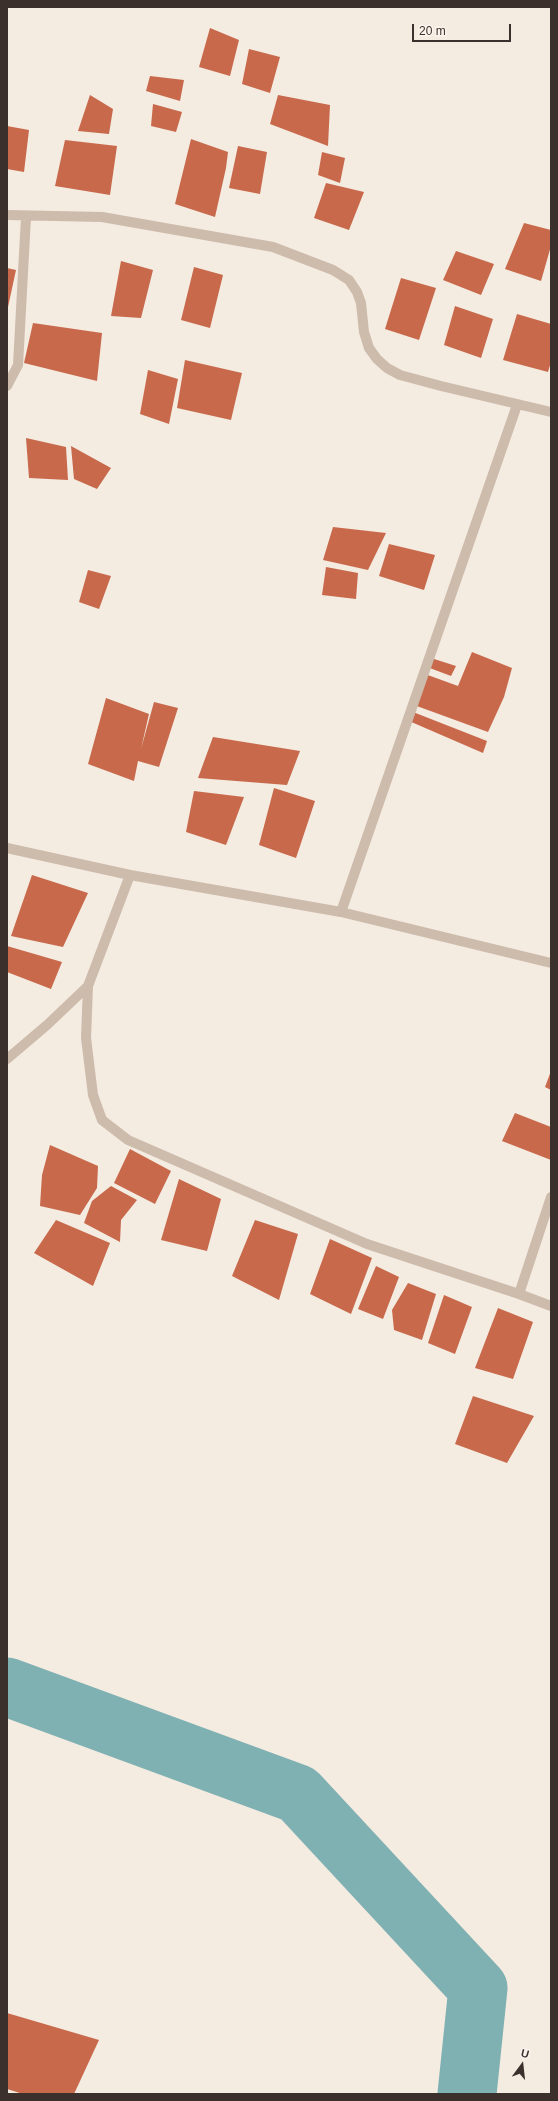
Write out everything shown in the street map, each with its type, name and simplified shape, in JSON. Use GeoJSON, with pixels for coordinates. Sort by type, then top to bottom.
{"type":"FeatureCollection","features":[{"type":"Feature","properties":{"kind":"street"},"geometry":{"type":"LineString","coordinates":[[7,215],[26,217],[102,217],[273,248],[333,270],[349,280],[357,292],[361,302],[364,332],[369,348],[378,360],[387,368],[400,374],[517,405],[551,412]]}},
{"type":"Feature","properties":{"kind":"street"},"geometry":{"type":"LineString","coordinates":[[7,386],[18,365],[26,217]]}},
{"type":"Feature","properties":{"kind":"street"},"geometry":{"type":"LineString","coordinates":[[341,912],[517,405]]}},
{"type":"Feature","properties":{"kind":"street"},"geometry":{"type":"LineString","coordinates":[[7,848],[130,875],[341,912],[551,963]]}},
{"type":"Feature","properties":{"kind":"street"},"geometry":{"type":"LineString","coordinates":[[130,875],[88,986],[86,1038],[93,1095],[102,1120],[128,1140],[367,1244],[551,1306]]}},
{"type":"Feature","properties":{"kind":"street"},"geometry":{"type":"LineString","coordinates":[[7,1059],[47,1025],[88,986]]}},
{"type":"Feature","properties":{"kind":"street"},"geometry":{"type":"LineString","coordinates":[[519,1294],[551,1197]]}},
{"type":"Feature","properties":{"kind":"building"},"geometry":{"type":"Polygon","coordinates":[[[210,28],[239,40],[230,76],[199,67],[210,28]]]}},
{"type":"Feature","properties":{"kind":"building"},"geometry":{"type":"Polygon","coordinates":[[[249,49],[280,57],[270,93],[242,84],[249,49]]]}},
{"type":"Feature","properties":{"kind":"building"},"geometry":{"type":"Polygon","coordinates":[[[150,76],[184,80],[180,101],[146,91],[150,76]]]}},
{"type":"Feature","properties":{"kind":"building"},"geometry":{"type":"Polygon","coordinates":[[[90,95],[113,109],[109,134],[78,131],[90,95]]]}},
{"type":"Feature","properties":{"kind":"building"},"geometry":{"type":"Polygon","coordinates":[[[278,95],[330,105],[328,146],[270,124],[278,95]]]}},
{"type":"Feature","properties":{"kind":"building"},"geometry":{"type":"Polygon","coordinates":[[[153,104],[182,112],[176,132],[151,126],[153,104]]]}},
{"type":"Feature","properties":{"kind":"building"},"geometry":{"type":"Polygon","coordinates":[[[7,126],[29,130],[24,172],[7,169],[7,126]]]}},
{"type":"Feature","properties":{"kind":"building"},"geometry":{"type":"Polygon","coordinates":[[[191,139],[228,152],[215,217],[175,204],[191,139]]]}},
{"type":"Feature","properties":{"kind":"building"},"geometry":{"type":"Polygon","coordinates":[[[65,140],[117,146],[110,195],[55,186],[65,140]]]}},
{"type":"Feature","properties":{"kind":"building"},"geometry":{"type":"Polygon","coordinates":[[[238,146],[267,152],[260,194],[229,188],[238,146]]]}},
{"type":"Feature","properties":{"kind":"building"},"geometry":{"type":"Polygon","coordinates":[[[322,152],[345,158],[340,183],[318,175],[322,152]]]}},
{"type":"Feature","properties":{"kind":"building"},"geometry":{"type":"Polygon","coordinates":[[[326,183],[364,192],[349,230],[314,218],[326,183]]]}},
{"type":"Feature","properties":{"kind":"building"},"geometry":{"type":"Polygon","coordinates":[[[524,223],[551,230],[551,246],[541,281],[505,269],[524,223]]]}},
{"type":"Feature","properties":{"kind":"building"},"geometry":{"type":"Polygon","coordinates":[[[456,251],[494,264],[481,295],[443,280],[456,251]]]}},
{"type":"Feature","properties":{"kind":"building"},"geometry":{"type":"Polygon","coordinates":[[[121,261],[153,270],[141,318],[111,316],[121,261]]]}},
{"type":"Feature","properties":{"kind":"building"},"geometry":{"type":"Polygon","coordinates":[[[194,267],[223,275],[210,328],[181,320],[194,267]]]}},
{"type":"Feature","properties":{"kind":"building"},"geometry":{"type":"Polygon","coordinates":[[[7,268],[16,270],[8,307],[7,307],[7,268]]]}},
{"type":"Feature","properties":{"kind":"building"},"geometry":{"type":"Polygon","coordinates":[[[401,278],[436,288],[419,340],[385,329],[401,278]]]}},
{"type":"Feature","properties":{"kind":"building"},"geometry":{"type":"Polygon","coordinates":[[[455,306],[493,319],[481,358],[444,345],[455,306]]]}},
{"type":"Feature","properties":{"kind":"building"},"geometry":{"type":"Polygon","coordinates":[[[517,314],[551,324],[551,362],[548,372],[503,360],[517,314]]]}},
{"type":"Feature","properties":{"kind":"building"},"geometry":{"type":"Polygon","coordinates":[[[33,323],[102,333],[97,381],[24,363],[33,323]]]}},
{"type":"Feature","properties":{"kind":"building"},"geometry":{"type":"Polygon","coordinates":[[[185,360],[242,373],[231,420],[177,408],[185,360]]]}},
{"type":"Feature","properties":{"kind":"building"},"geometry":{"type":"Polygon","coordinates":[[[148,370],[178,379],[169,424],[140,414],[148,370]]]}},
{"type":"Feature","properties":{"kind":"building"},"geometry":{"type":"Polygon","coordinates":[[[26,438],[66,447],[68,480],[29,478],[26,438]]]}},
{"type":"Feature","properties":{"kind":"building"},"geometry":{"type":"Polygon","coordinates":[[[71,446],[111,468],[97,489],[74,479],[71,446]]]}},
{"type":"Feature","properties":{"kind":"building"},"geometry":{"type":"Polygon","coordinates":[[[333,527],[386,533],[368,570],[323,560],[333,527]]]}},
{"type":"Feature","properties":{"kind":"building"},"geometry":{"type":"Polygon","coordinates":[[[389,544],[435,555],[424,590],[379,576],[389,544]]]}},
{"type":"Feature","properties":{"kind":"building"},"geometry":{"type":"Polygon","coordinates":[[[326,567],[358,573],[356,599],[322,595],[326,567]]]}},
{"type":"Feature","properties":{"kind":"building"},"geometry":{"type":"Polygon","coordinates":[[[88,570],[111,576],[99,609],[79,602],[88,570]]]}},
{"type":"Feature","properties":{"kind":"building"},"geometry":{"type":"Polygon","coordinates":[[[472,652],[512,668],[504,697],[488,732],[414,705],[425,674],[458,686],[472,652]]]}},
{"type":"Feature","properties":{"kind":"building"},"geometry":{"type":"Polygon","coordinates":[[[431,658],[456,666],[451,676],[427,667],[431,658]]]}},
{"type":"Feature","properties":{"kind":"building"},"geometry":{"type":"Polygon","coordinates":[[[106,698],[149,714],[141,749],[154,702],[178,708],[159,767],[138,761],[134,781],[88,764],[106,698]]]}},
{"type":"Feature","properties":{"kind":"building"},"geometry":{"type":"Polygon","coordinates":[[[413,712],[487,741],[483,753],[409,721],[413,712]]]}},
{"type":"Feature","properties":{"kind":"building"},"geometry":{"type":"Polygon","coordinates":[[[213,737],[300,751],[287,785],[198,778],[213,737]]]}},
{"type":"Feature","properties":{"kind":"building"},"geometry":{"type":"Polygon","coordinates":[[[274,788],[315,801],[296,858],[259,845],[274,788]]]}},
{"type":"Feature","properties":{"kind":"building"},"geometry":{"type":"Polygon","coordinates":[[[194,791],[244,797],[226,845],[186,832],[194,791]]]}},
{"type":"Feature","properties":{"kind":"building"},"geometry":{"type":"Polygon","coordinates":[[[32,875],[88,893],[63,947],[11,936],[32,875]]]}},
{"type":"Feature","properties":{"kind":"building"},"geometry":{"type":"Polygon","coordinates":[[[7,946],[62,962],[51,989],[7,972],[7,946]]]}},
{"type":"Feature","properties":{"kind":"building"},"geometry":{"type":"Polygon","coordinates":[[[551,1071],[551,1090],[545,1087],[551,1071]]]}},
{"type":"Feature","properties":{"kind":"building"},"geometry":{"type":"Polygon","coordinates":[[[515,1113],[551,1127],[551,1160],[502,1141],[515,1113]]]}},
{"type":"Feature","properties":{"kind":"building"},"geometry":{"type":"Polygon","coordinates":[[[50,1145],[98,1166],[97,1188],[80,1215],[40,1206],[42,1175],[50,1145]]]}},
{"type":"Feature","properties":{"kind":"building"},"geometry":{"type":"Polygon","coordinates":[[[130,1149],[171,1171],[155,1204],[114,1183],[130,1149]]]}},
{"type":"Feature","properties":{"kind":"building"},"geometry":{"type":"Polygon","coordinates":[[[179,1179],[221,1199],[207,1251],[161,1240],[179,1179]]]}},
{"type":"Feature","properties":{"kind":"building"},"geometry":{"type":"Polygon","coordinates":[[[111,1186],[137,1200],[121,1220],[120,1242],[84,1223],[92,1201],[111,1186]]]}},
{"type":"Feature","properties":{"kind":"building"},"geometry":{"type":"Polygon","coordinates":[[[56,1220],[110,1243],[93,1286],[34,1253],[56,1220]]]}},
{"type":"Feature","properties":{"kind":"building"},"geometry":{"type":"Polygon","coordinates":[[[255,1220],[298,1234],[279,1300],[232,1276],[255,1220]]]}},
{"type":"Feature","properties":{"kind":"building"},"geometry":{"type":"Polygon","coordinates":[[[330,1239],[372,1258],[351,1314],[310,1294],[330,1239]]]}},
{"type":"Feature","properties":{"kind":"building"},"geometry":{"type":"Polygon","coordinates":[[[376,1266],[399,1277],[383,1319],[358,1309],[376,1266]]]}},
{"type":"Feature","properties":{"kind":"building"},"geometry":{"type":"Polygon","coordinates":[[[408,1283],[436,1294],[422,1340],[394,1330],[392,1310],[408,1283]]]}},
{"type":"Feature","properties":{"kind":"building"},"geometry":{"type":"Polygon","coordinates":[[[444,1295],[472,1307],[455,1354],[428,1343],[444,1295]]]}},
{"type":"Feature","properties":{"kind":"building"},"geometry":{"type":"Polygon","coordinates":[[[498,1308],[533,1322],[513,1379],[475,1368],[498,1308]]]}},
{"type":"Feature","properties":{"kind":"building"},"geometry":{"type":"Polygon","coordinates":[[[473,1396],[534,1416],[507,1463],[455,1444],[473,1396]]]}},
{"type":"Feature","properties":{"kind":"building"},"geometry":{"type":"Polygon","coordinates":[[[7,2013],[99,2040],[74,2094],[23,2094],[7,2089],[7,2013]]]}},
{"type":"Feature","properties":{"kind":"waterway"},"geometry":{"type":"LineString","coordinates":[[7,1687],[298,1794],[478,1988],[467,2094]]}}]}
